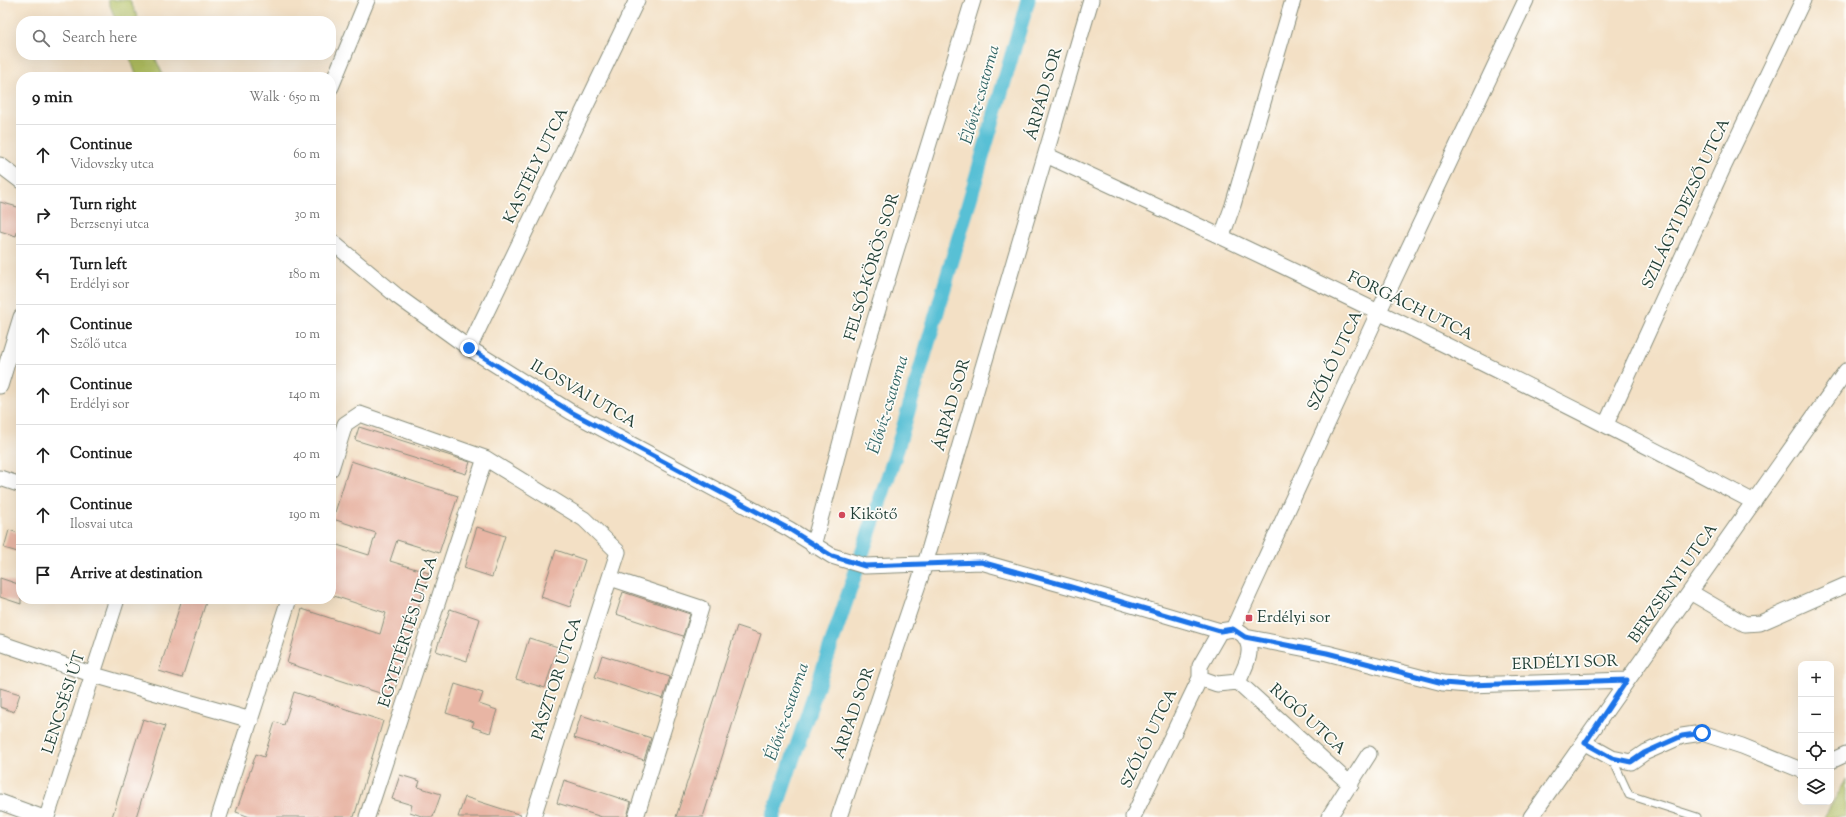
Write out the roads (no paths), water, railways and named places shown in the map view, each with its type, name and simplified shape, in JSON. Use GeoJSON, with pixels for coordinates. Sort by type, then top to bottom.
{"type":"FeatureCollection","features":[{"type":"Feature","properties":{"kind":"street"},"geometry":{"type":"LineString","coordinates":[[336,76],[367,0]]}},
{"type":"Feature","properties":{"kind":"street","name":"KASTÉLY UTCA"},"geometry":{"type":"LineString","coordinates":[[469,348],[637,0]]}},
{"type":"Feature","properties":{"kind":"street","name":"FELSŐ-KÖRÖS SOR"},"geometry":{"type":"LineString","coordinates":[[813,546],[864,355],[973,0]]}},
{"type":"Feature","properties":{"kind":"street","name":"ÁRPÁD SOR"},"geometry":{"type":"LineString","coordinates":[[839,817],[925,564],[1091,0]]}},
{"type":"Feature","properties":{"kind":"street"},"geometry":{"type":"LineString","coordinates":[[1222,236],[1233,205],[1292,0]]}},
{"type":"Feature","properties":{"kind":"street","name":"SZŐLŐ UTCA"},"geometry":{"type":"LineString","coordinates":[[1133,817],[1200,678],[1200,666],[1233,632],[1379,312],[1526,0]]}},
{"type":"Feature","properties":{"kind":"street","name":"SZILÁGYI DEZSŐ UTCA"},"geometry":{"type":"LineString","coordinates":[[1606,424],[1722,170],[1803,0]]}},
{"type":"Feature","properties":{"kind":"street","name":"FORGÁCH UTCA"},"geometry":{"type":"LineString","coordinates":[[1046,155],[1222,236],[1379,312],[1606,424],[1754,502]]}},
{"type":"Feature","properties":{"kind":"street"},"geometry":{"type":"LineString","coordinates":[[0,165],[16,177]]}},
{"type":"Feature","properties":{"kind":"street","name":"ILOSVAI UTCA"},"geometry":{"type":"LineString","coordinates":[[336,245],[397,296],[469,348],[571,412],[789,529],[813,546],[832,556],[865,566]]}},
{"type":"Feature","properties":{"kind":"street"},"geometry":{"type":"LineString","coordinates":[[0,386],[16,333]]}},
{"type":"Feature","properties":{"kind":"street","name":"BERZSENYI UTCA"},"geometry":{"type":"LineString","coordinates":[[1534,816],[1627,680],[1846,371]]}},
{"type":"Feature","properties":{"kind":"street"},"geometry":{"type":"LineString","coordinates":[[336,453],[345,424],[360,414],[485,458]]}},
{"type":"Feature","properties":{"kind":"street","name":"PÁSZTOR UTCA"},"geometry":{"type":"LineString","coordinates":[[485,458],[584,519],[618,552],[535,816]]}},
{"type":"Feature","properties":{"kind":"street","name":"EGYETÉRTÉS UTCA"},"geometry":{"type":"LineString","coordinates":[[367,817],[485,458]]}},
{"type":"Feature","properties":{"kind":"street"},"geometry":{"type":"LineString","coordinates":[[0,478],[16,483]]}},
{"type":"Feature","properties":{"kind":"street","name":"ERDÉLYI SOR"},"geometry":{"type":"LineString","coordinates":[[865,566],[981,562],[1233,632],[1327,653],[1443,683],[1468,685],[1627,680]]}},
{"type":"Feature","properties":{"kind":"street"},"geometry":{"type":"LineString","coordinates":[[610,578],[701,608],[636,817]]}},
{"type":"Feature","properties":{"kind":"street"},"geometry":{"type":"LineString","coordinates":[[1690,592],[1745,624],[1760,623],[1846,585]]}},
{"type":"Feature","properties":{"kind":"street","name":"LENCSÉSI ÚT"},"geometry":{"type":"LineString","coordinates":[[47,817],[94,675],[115,604]]}},
{"type":"Feature","properties":{"kind":"street"},"geometry":{"type":"LineString","coordinates":[[219,817],[287,604]]}},
{"type":"Feature","properties":{"kind":"street"},"geometry":{"type":"LineString","coordinates":[[1200,678],[1217,684],[1238,682],[1249,660],[1249,648],[1233,632]]}},
{"type":"Feature","properties":{"kind":"street"},"geometry":{"type":"LineString","coordinates":[[0,643],[94,675],[251,720]]}},
{"type":"Feature","properties":{"kind":"street","name":"RIGÓ UTCA"},"geometry":{"type":"LineString","coordinates":[[1238,682],[1351,785]]}},
{"type":"Feature","properties":{"kind":"street"},"geometry":{"type":"LineString","coordinates":[[1585,743],[1612,758],[1631,762],[1644,753],[1682,736],[1702,733],[1742,746],[1799,769]]}},
{"type":"Feature","properties":{"kind":"street","name":"RIGÓ UTCA"},"geometry":{"type":"LineString","coordinates":[[1329,817],[1351,785],[1369,754]]}},
{"type":"Feature","properties":{"kind":"street"},"geometry":{"type":"LineString","coordinates":[[1834,760],[1846,754]]}},
{"type":"Feature","properties":{"kind":"street"},"geometry":{"type":"LineString","coordinates":[[0,802],[41,817]]}},
{"type":"Feature","properties":{"kind":"lane"},"geometry":{"type":"LineString","coordinates":[[1612,758],[1629,795],[1697,817]]}},
{"type":"Feature","properties":{"kind":"waterway","name":"Élővíz-csatorna"},"geometry":{"type":"LineString","coordinates":[[773,817],[895,456],[1028,0]]}},
{"type":"Feature","properties":{"kind":"place","name":"Kikötő"},"geometry":{"type":"Point","coordinates":[842,515]}},
{"type":"Feature","properties":{"kind":"place","name":"Erdélyi sor"},"geometry":{"type":"Point","coordinates":[1249,618]}}]}
